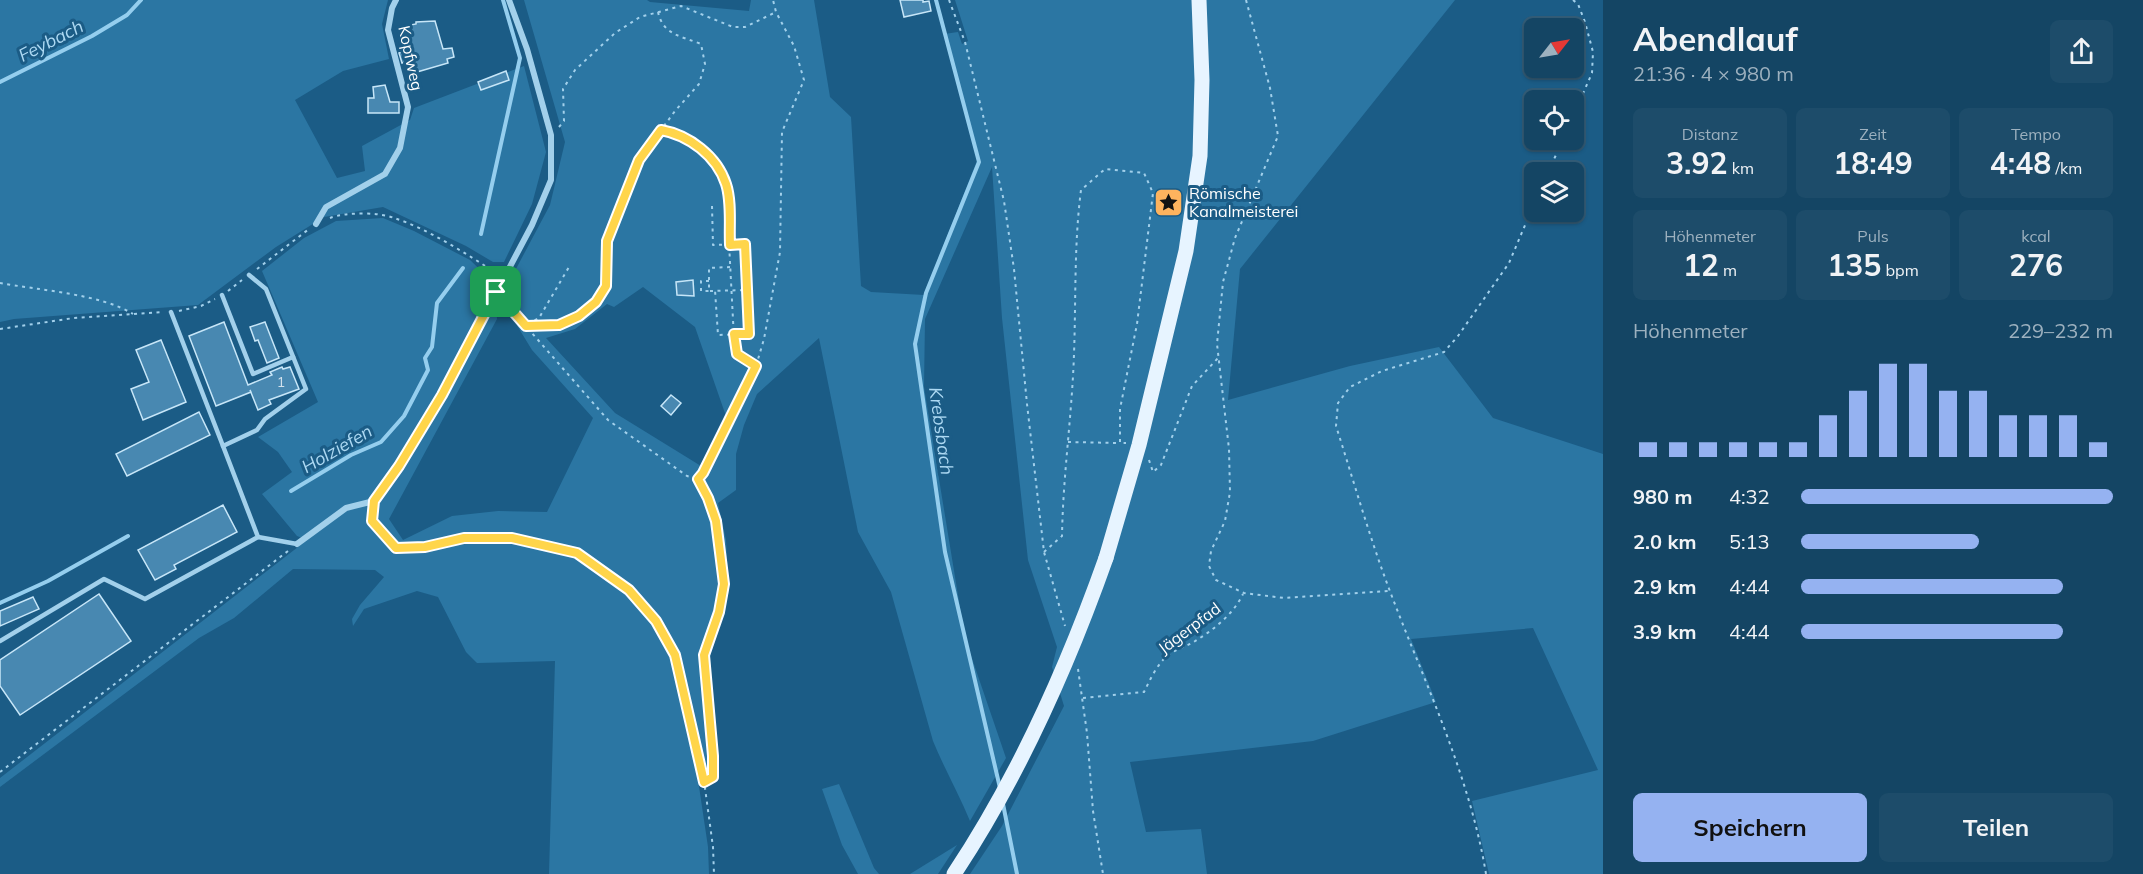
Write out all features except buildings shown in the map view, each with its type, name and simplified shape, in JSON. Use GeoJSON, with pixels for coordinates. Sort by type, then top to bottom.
{"type":"FeatureCollection","features":[{"type":"Feature","properties":{"kind":"main road"},"geometry":{"type":"LineString","coordinates":[[954,874],[994,807],[1046,708],[1083,623],[1106,558],[1139,445],[1180,283],[1192,216],[1200,156],[1202,80],[1199,0]]}},
{"type":"Feature","properties":{"kind":"street","name":"Kopfweg"},"geometry":{"type":"LineString","coordinates":[[316,224],[327,207],[385,174],[400,148],[408,107],[388,30],[392,8],[396,0]]}},
{"type":"Feature","properties":{"kind":"street"},"geometry":{"type":"LineString","coordinates":[[297,544],[346,508],[374,501],[399,466],[442,395],[532,225],[551,180],[552,135],[527,49],[509,0]]}},
{"type":"Feature","properties":{"kind":"lane"},"geometry":{"type":"LineString","coordinates":[[223,446],[257,430],[265,419],[306,389],[266,289],[249,275]]}},
{"type":"Feature","properties":{"kind":"lane"},"geometry":{"type":"LineString","coordinates":[[222,295],[253,374],[293,357]]}},
{"type":"Feature","properties":{"kind":"lane"},"geometry":{"type":"LineString","coordinates":[[171,312],[258,537]]}},
{"type":"Feature","properties":{"kind":"lane"},"geometry":{"type":"LineString","coordinates":[[0,641],[104,579],[145,599],[258,537],[297,544]]}},
{"type":"Feature","properties":{"kind":"path"},"geometry":{"type":"LineString","coordinates":[[698,479],[756,366],[764,339],[780,252],[782,132],[804,80],[794,46],[776,12],[773,0]]}},
{"type":"Feature","properties":{"kind":"path"},"geometry":{"type":"LineString","coordinates":[[949,0],[965,42],[1004,201],[1014,269],[1044,552],[1066,631]]}},
{"type":"Feature","properties":{"kind":"path"},"geometry":{"type":"LineString","coordinates":[[1246,0],[1270,88],[1278,136],[1235,238],[1226,271],[1219,315],[1218,358],[1229,448],[1230,492],[1225,521],[1211,551],[1209,567],[1216,580],[1244,593],[1284,598],[1390,591]]}},
{"type":"Feature","properties":{"kind":"path"},"geometry":{"type":"LineString","coordinates":[[1573,0],[1578,4],[1585,22],[1593,52],[1592,73],[1584,91]]}},
{"type":"Feature","properties":{"kind":"path"},"geometry":{"type":"LineString","coordinates":[[552,135],[564,121],[563,89],[575,70],[615,33],[640,17],[681,6],[733,27],[746,27],[776,12]]}},
{"type":"Feature","properties":{"kind":"path"},"geometry":{"type":"LineString","coordinates":[[526,326],[559,325],[579,316],[596,302],[606,286],[607,241],[639,160],[699,84],[705,64],[701,44],[669,32],[661,23],[658,12]]}},
{"type":"Feature","properties":{"kind":"path"},"geometry":{"type":"LineString","coordinates":[[661,130],[676,133],[701,149],[716,164],[726,185],[737,354],[756,366]]}},
{"type":"Feature","properties":{"kind":"path"},"geometry":{"type":"LineString","coordinates":[[1044,552],[1062,536],[1074,356],[1076,229],[1081,190],[1105,169],[1144,173],[1153,193],[1137,324],[1120,409],[1120,443]]}},
{"type":"Feature","properties":{"kind":"path"},"geometry":{"type":"LineString","coordinates":[[711,206],[713,245],[745,244],[749,334],[718,335],[715,290]]}},
{"type":"Feature","properties":{"kind":"path"},"geometry":{"type":"LineString","coordinates":[[1486,874],[1458,764],[1390,591],[1336,426],[1338,403],[1350,387],[1382,371],[1444,352],[1458,336],[1509,263],[1526,222]]}},
{"type":"Feature","properties":{"kind":"path"},"geometry":{"type":"LineString","coordinates":[[526,326],[539,318],[569,267]]}},
{"type":"Feature","properties":{"kind":"path"},"geometry":{"type":"LineString","coordinates":[[709,291],[709,268],[731,267]]}},
{"type":"Feature","properties":{"kind":"path"},"geometry":{"type":"LineString","coordinates":[[709,281],[701,282],[701,291],[747,290]]}},
{"type":"Feature","properties":{"kind":"path"},"geometry":{"type":"LineString","coordinates":[[0,283],[121,306],[133,314]]}},
{"type":"Feature","properties":{"kind":"path"},"geometry":{"type":"LineString","coordinates":[[496,292],[608,420],[687,476],[698,479],[708,498],[716,521],[724,584],[719,612],[704,655],[713,756],[713,777],[704,782]]}},
{"type":"Feature","properties":{"kind":"path"},"geometry":{"type":"LineString","coordinates":[[1068,442],[1139,445],[1146,449],[1150,469],[1153,472],[1157,470],[1192,386],[1218,358]]}},
{"type":"Feature","properties":{"kind":"path"},"geometry":{"type":"LineString","coordinates":[[374,501],[372,521],[396,548],[425,547],[464,538],[512,538],[577,553],[629,590],[656,621],[675,655],[704,782],[713,847],[714,874]]}},
{"type":"Feature","properties":{"kind":"path"},"geometry":{"type":"LineString","coordinates":[[0,772],[297,544]]}},
{"type":"Feature","properties":{"kind":"path","name":"Jägerpfad"},"geometry":{"type":"LineString","coordinates":[[1083,698],[1144,692],[1154,672],[1168,656],[1193,642],[1219,623],[1238,606],[1244,593]]}},
{"type":"Feature","properties":{"kind":"path"},"geometry":{"type":"LineString","coordinates":[[1078,668],[1083,698],[1093,811],[1103,874]]}},
{"type":"Feature","properties":{"kind":"shaded area"},"geometry":{"type":"Polygon","coordinates":[[[0,0],[388,0],[382,24],[389,59],[343,71],[295,100],[337,178],[365,171],[362,146],[410,120],[414,108],[524,66],[546,152],[532,204],[504,262],[493,262],[466,246],[383,207],[324,217],[276,247],[198,305],[0,322],[0,0]]]}},
{"type":"Feature","properties":{"kind":"shaded area"},"geometry":{"type":"Polygon","coordinates":[[[524,0],[647,0],[749,11],[751,0],[814,0],[830,97],[851,117],[861,286],[871,292],[924,295],[978,158],[944,34],[958,32],[962,44],[968,41],[955,0],[1455,0],[1240,269],[1228,400],[1350,366],[1439,347],[1493,418],[1603,454],[1603,874],[1489,874],[1472,801],[1598,770],[1533,628],[1411,639],[1436,702],[1313,741],[1130,762],[1146,832],[1201,829],[1207,874],[970,874],[1002,826],[1064,706],[1052,667],[1057,647],[1028,560],[1002,318],[992,167],[925,319],[924,387],[965,638],[1006,758],[970,821],[933,741],[891,592],[858,532],[819,338],[757,394],[744,425],[736,454],[736,490],[718,503],[726,540],[729,591],[708,664],[708,771],[697,773],[708,847],[709,874],[549,874],[555,661],[477,663],[466,652],[438,597],[417,591],[364,609],[353,626],[352,619],[360,605],[384,577],[375,570],[293,569],[234,618],[199,638],[0,787],[0,778],[307,540],[297,536],[262,494],[292,472],[278,452],[258,437],[318,402],[262,271],[304,238],[336,221],[383,218],[470,260],[494,283],[497,319],[389,519],[403,540],[452,516],[498,511],[547,512],[593,418],[532,350],[507,309],[509,282],[550,205],[565,142],[524,0]],[[643,287],[614,307],[607,304],[575,329],[546,338],[615,413],[701,466],[727,419],[695,327],[643,287]]]}},
{"type":"Feature","properties":{"kind":"shaded area"},"geometry":{"type":"Polygon","coordinates":[[[839,784],[874,868],[879,874],[858,874],[842,845],[822,789],[839,784]]]}},
{"type":"Feature","properties":{"kind":"shaded area"},"geometry":{"type":"Polygon","coordinates":[[[957,845],[938,874],[910,874],[957,845]]]}},
{"type":"Feature","properties":{"kind":"waterway","name":"Feybach"},"geometry":{"type":"LineString","coordinates":[[0,82],[92,36],[127,15],[141,0]]}},
{"type":"Feature","properties":{"kind":"waterway","name":"Holziefen"},"geometry":{"type":"LineString","coordinates":[[481,234],[520,58],[503,0]]}},
{"type":"Feature","properties":{"kind":"waterway","name":"Krebsbach"},"geometry":{"type":"LineString","coordinates":[[936,0],[979,162],[926,293],[915,344],[945,552],[1000,788]]}},
{"type":"Feature","properties":{"kind":"waterway","name":"Holziefen"},"geometry":{"type":"LineString","coordinates":[[291,491],[351,455],[381,442],[404,416],[428,370],[425,358],[432,347],[437,303],[463,268]]}},
{"type":"Feature","properties":{"kind":"waterway","name":"Holziefen"},"geometry":{"type":"LineString","coordinates":[[0,603],[48,581],[128,536]]}},
{"type":"Feature","properties":{"kind":"waterway","name":"Krebsbach"},"geometry":{"type":"LineString","coordinates":[[1003,804],[1017,874]]}},
{"type":"Feature","properties":{"kind":"place","name":"Römische Kanalmeisterei"},"geometry":{"type":"Point","coordinates":[1168,202]}},
{"type":"Feature","properties":{"kind":"route"},"geometry":{"type":"LineString","coordinates":[[661,130],[676,133],[701,149],[716,164],[726,185],[730,245],[745,244],[749,334],[734,334],[734,339],[737,354],[756,366],[698,479],[716,521],[724,584],[719,612],[704,655],[713,777],[704,782],[675,655],[656,621],[629,590],[577,553],[512,538],[464,538],[425,547],[396,548],[372,521],[374,501],[399,466],[442,395],[496,292],[526,326],[559,325],[579,316],[596,302],[606,286],[607,241],[639,160],[661,130]]}}]}
